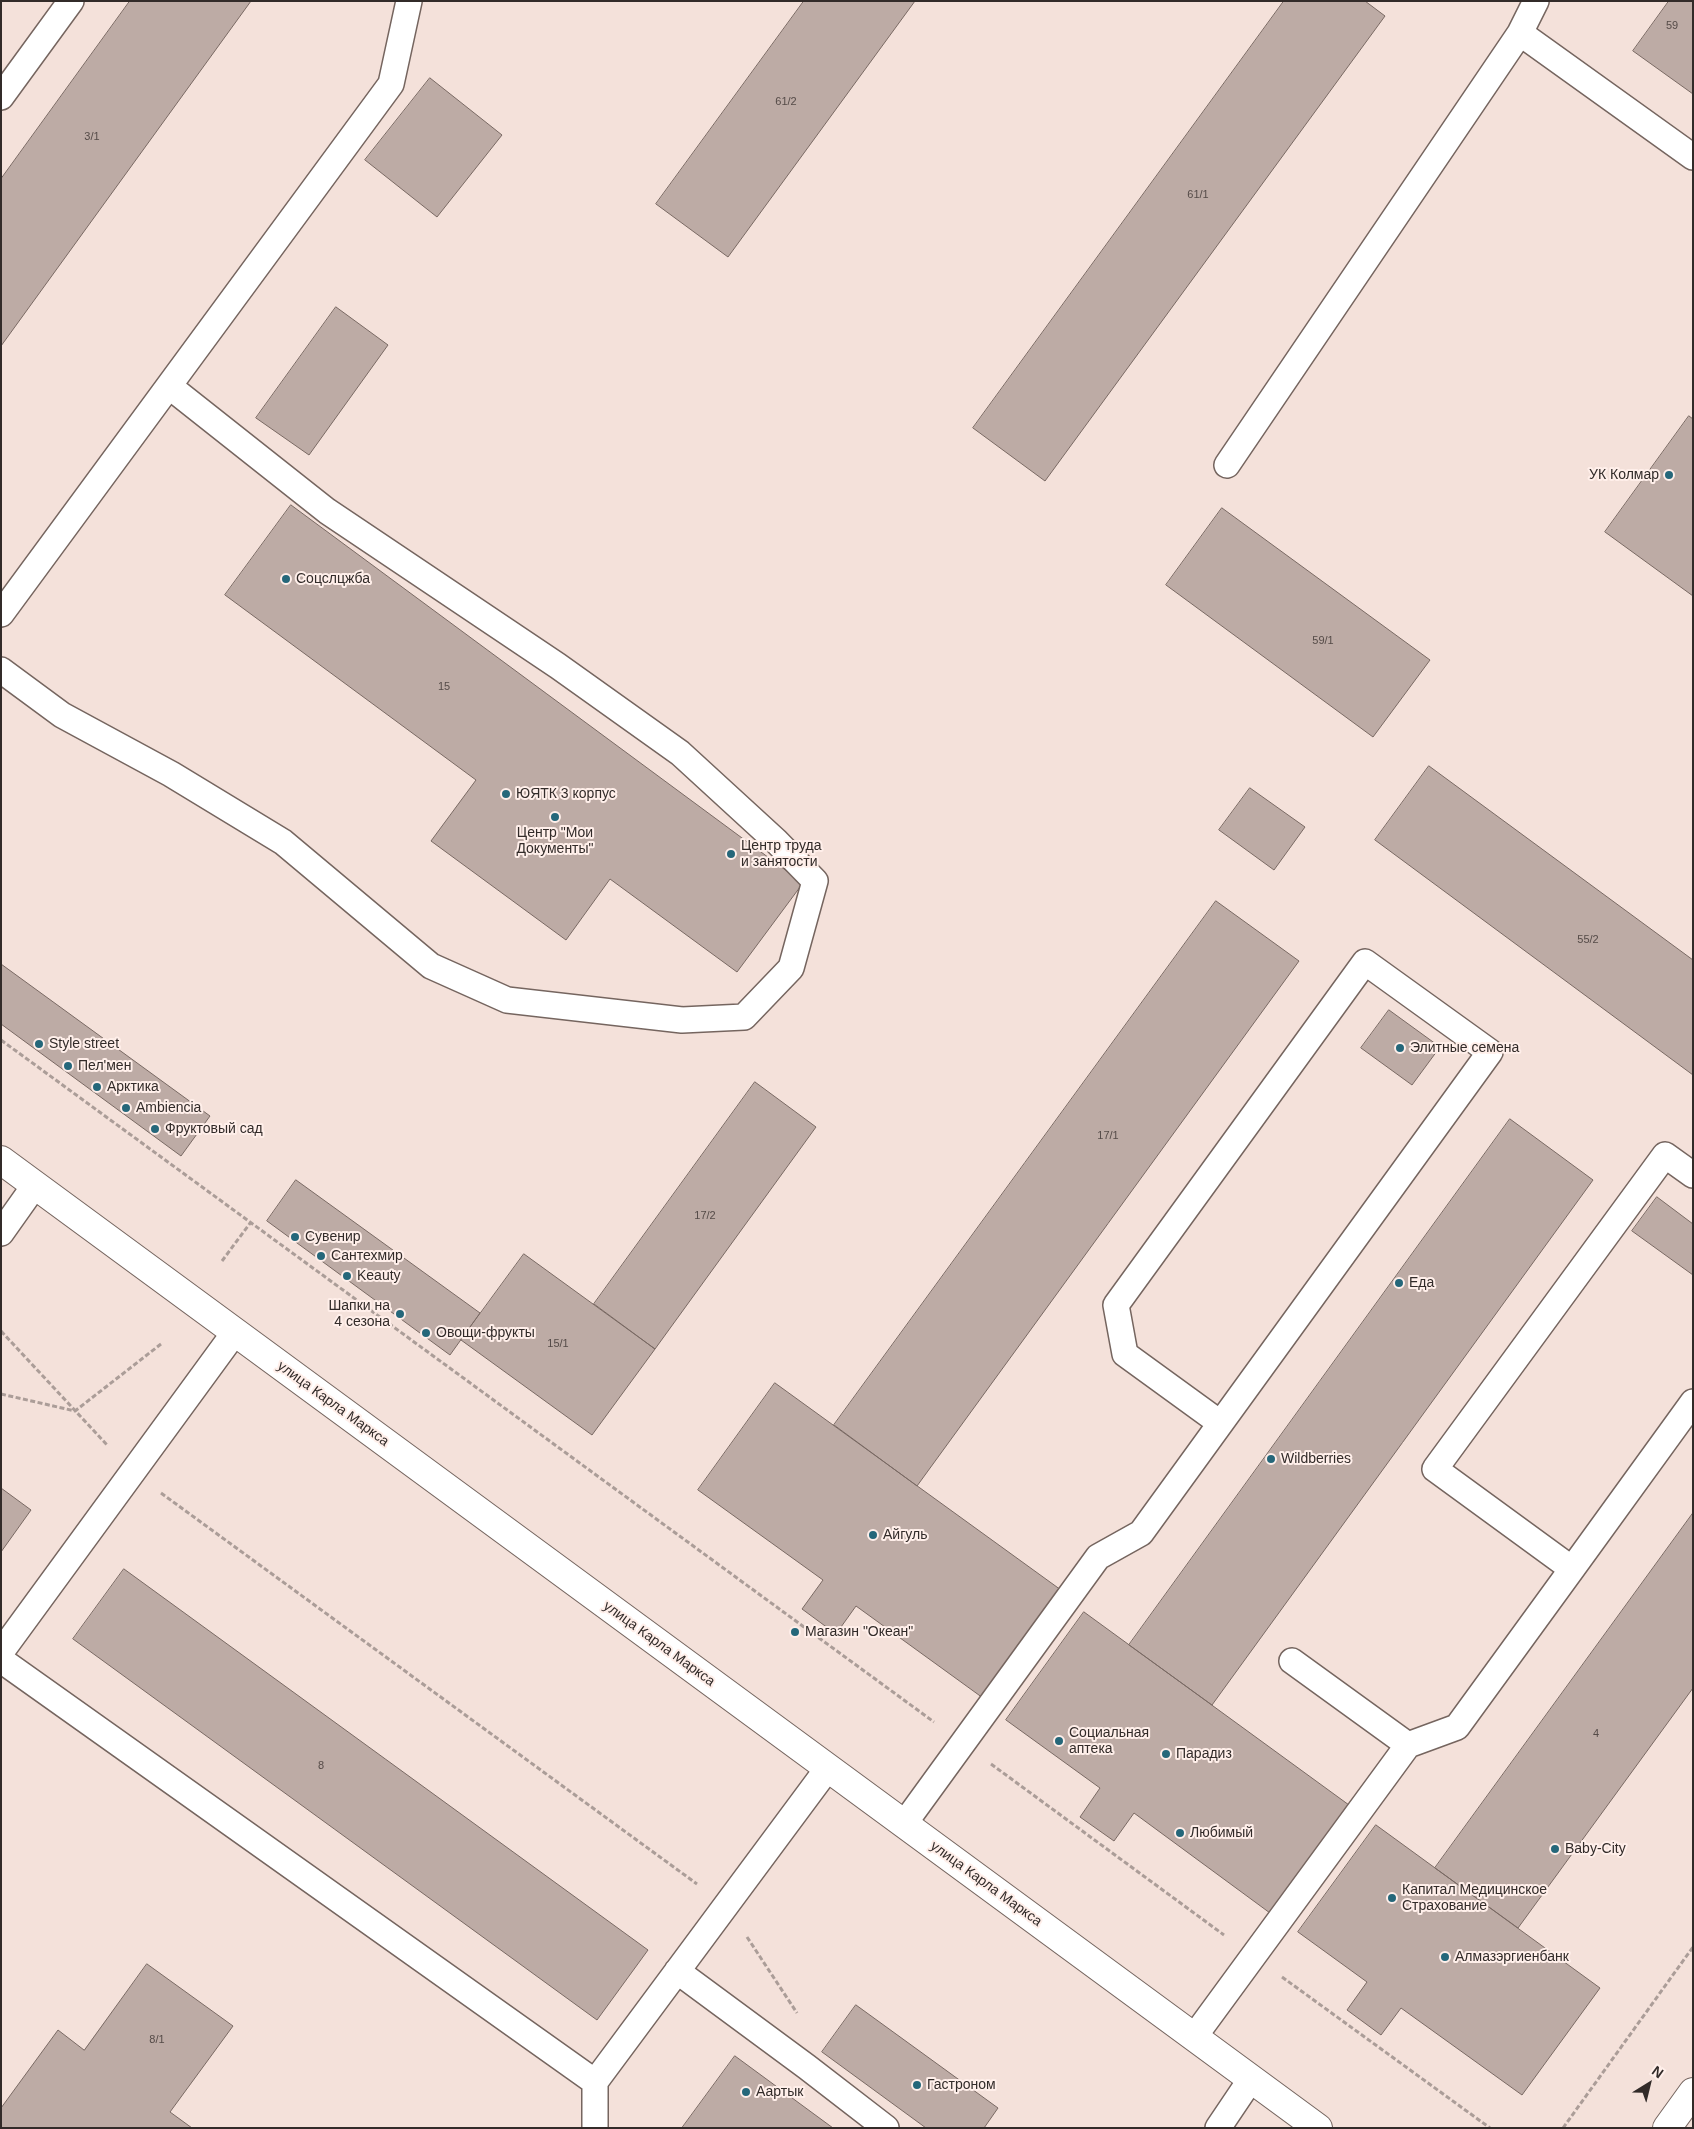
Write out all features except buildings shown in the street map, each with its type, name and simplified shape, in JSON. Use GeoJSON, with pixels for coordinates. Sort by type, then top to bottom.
{"type":"FeatureCollection","features":[{"type":"Feature","properties":{"kind":"street","name":"улица Карла Маркса"},"geometry":{"type":"LineString","coordinates":[[1,1160],[1318,2128]]}},
{"type":"Feature","properties":{"kind":"street"},"geometry":{"type":"LineString","coordinates":[[1667,2128],[1693,2092]]}},
{"type":"Feature","properties":{"kind":"lane"},"geometry":{"type":"LineString","coordinates":[[1,97],[71,1]]}},
{"type":"Feature","properties":{"kind":"lane"},"geometry":{"type":"LineString","coordinates":[[1,614],[391,84],[409,1]]}},
{"type":"Feature","properties":{"kind":"lane"},"geometry":{"type":"LineString","coordinates":[[1228,465],[1520,33],[1536,1]]}},
{"type":"Feature","properties":{"kind":"lane"},"geometry":{"type":"LineString","coordinates":[[1520,33],[1693,157]]}},
{"type":"Feature","properties":{"kind":"lane"},"geometry":{"type":"LineString","coordinates":[[1,670],[62,715],[171,774],[283,842],[431,966],[507,1000],[682,1020],[744,1017],[791,968],[815,881],[776,841],[680,753],[558,666],[327,511],[169,386]]}},
{"type":"Feature","properties":{"kind":"lane"},"geometry":{"type":"LineString","coordinates":[[904,1824],[1098,1557],[1141,1533],[1490,1052],[1365,962],[1116,1304],[1125,1354],[1220,1423]]}},
{"type":"Feature","properties":{"kind":"lane"},"geometry":{"type":"LineString","coordinates":[[1572,1569],[1435,1469],[1664,1155],[1693,1175]]}},
{"type":"Feature","properties":{"kind":"lane"},"geometry":{"type":"LineString","coordinates":[[1,1233],[35,1185]]}},
{"type":"Feature","properties":{"kind":"lane"},"geometry":{"type":"LineString","coordinates":[[1,1652],[235,1332]]}},
{"type":"Feature","properties":{"kind":"lane"},"geometry":{"type":"LineString","coordinates":[[1194,2037],[1408,1745],[1457,1727],[1693,1402]]}},
{"type":"Feature","properties":{"kind":"lane"},"geometry":{"type":"LineString","coordinates":[[1,1660],[595,2082]]}},
{"type":"Feature","properties":{"kind":"lane"},"geometry":{"type":"LineString","coordinates":[[1292,1661],[1408,1745]]}},
{"type":"Feature","properties":{"kind":"lane"},"geometry":{"type":"LineString","coordinates":[[595,2128],[595,2082],[828,1768]]}},
{"type":"Feature","properties":{"kind":"lane"},"geometry":{"type":"LineString","coordinates":[[677,1971],[886,2128]]}},
{"type":"Feature","properties":{"kind":"lane"},"geometry":{"type":"LineString","coordinates":[[1218,2128],[1251,2079]]}},
{"type":"Feature","properties":{"kind":"path"},"geometry":{"type":"LineString","coordinates":[[1,1040],[1490,2128]]}},
{"type":"Feature","properties":{"kind":"path"},"geometry":{"type":"LineString","coordinates":[[222,1262],[251,1222]]}},
{"type":"Feature","properties":{"kind":"path"},"geometry":{"type":"LineString","coordinates":[[1,1331],[132,1472],[726,1905],[800,2018]]}},
{"type":"Feature","properties":{"kind":"path"},"geometry":{"type":"LineString","coordinates":[[75,1411],[162,1344]]}},
{"type":"Feature","properties":{"kind":"path"},"geometry":{"type":"LineString","coordinates":[[1,1394],[75,1411]]}},
{"type":"Feature","properties":{"kind":"path"},"geometry":{"type":"LineString","coordinates":[[1564,2128],[1693,1947]]}},
{"type":"Feature","properties":{"kind":"place","name":"УК Колмар"},"geometry":{"type":"Point","coordinates":[1669,475]}},
{"type":"Feature","properties":{"kind":"place","name":"Соцслцжба"},"geometry":{"type":"Point","coordinates":[286,579]}},
{"type":"Feature","properties":{"kind":"place","name":"ЮЯТК 3 корпус"},"geometry":{"type":"Point","coordinates":[506,794]}},
{"type":"Feature","properties":{"kind":"place","name":"Центр \"Мои Документы\""},"geometry":{"type":"Point","coordinates":[555,817]}},
{"type":"Feature","properties":{"kind":"place","name":"Центр труда и занятости"},"geometry":{"type":"Point","coordinates":[731,854]}},
{"type":"Feature","properties":{"kind":"place","name":"Style street"},"geometry":{"type":"Point","coordinates":[39,1044]}},
{"type":"Feature","properties":{"kind":"place","name":"Элитные семена"},"geometry":{"type":"Point","coordinates":[1400,1048]}},
{"type":"Feature","properties":{"kind":"place","name":"Пел'мен"},"geometry":{"type":"Point","coordinates":[68,1066]}},
{"type":"Feature","properties":{"kind":"place","name":"Арктика"},"geometry":{"type":"Point","coordinates":[97,1087]}},
{"type":"Feature","properties":{"kind":"place","name":"Ambiencia"},"geometry":{"type":"Point","coordinates":[126,1108]}},
{"type":"Feature","properties":{"kind":"place","name":"Фруктовый сад"},"geometry":{"type":"Point","coordinates":[155,1129]}},
{"type":"Feature","properties":{"kind":"place","name":"Сувенир"},"geometry":{"type":"Point","coordinates":[295,1237]}},
{"type":"Feature","properties":{"kind":"place","name":"Сантехмир"},"geometry":{"type":"Point","coordinates":[321,1256]}},
{"type":"Feature","properties":{"kind":"place","name":"Keauty"},"geometry":{"type":"Point","coordinates":[347,1276]}},
{"type":"Feature","properties":{"kind":"place","name":"Еда"},"geometry":{"type":"Point","coordinates":[1399,1283]}},
{"type":"Feature","properties":{"kind":"place","name":"Шапки на 4 сезона"},"geometry":{"type":"Point","coordinates":[400,1314]}},
{"type":"Feature","properties":{"kind":"place","name":"Овощи-фрукты"},"geometry":{"type":"Point","coordinates":[426,1333]}},
{"type":"Feature","properties":{"kind":"place","name":"Wildberries"},"geometry":{"type":"Point","coordinates":[1271,1459]}},
{"type":"Feature","properties":{"kind":"place","name":"Айгуль"},"geometry":{"type":"Point","coordinates":[873,1535]}},
{"type":"Feature","properties":{"kind":"place","name":"Магазин \"Океан\""},"geometry":{"type":"Point","coordinates":[795,1632]}},
{"type":"Feature","properties":{"kind":"place","name":"Социальная аптека"},"geometry":{"type":"Point","coordinates":[1059,1741]}},
{"type":"Feature","properties":{"kind":"place","name":"Парадиз"},"geometry":{"type":"Point","coordinates":[1166,1754]}},
{"type":"Feature","properties":{"kind":"place","name":"Любимый"},"geometry":{"type":"Point","coordinates":[1180,1833]}},
{"type":"Feature","properties":{"kind":"place","name":"Baby-City"},"geometry":{"type":"Point","coordinates":[1555,1849]}},
{"type":"Feature","properties":{"kind":"place","name":"Капитал Медицинское Страхование"},"geometry":{"type":"Point","coordinates":[1392,1898]}},
{"type":"Feature","properties":{"kind":"place","name":"Алмазэргиенбанк"},"geometry":{"type":"Point","coordinates":[1445,1957]}},
{"type":"Feature","properties":{"kind":"place","name":"Гастроном"},"geometry":{"type":"Point","coordinates":[917,2085]}},
{"type":"Feature","properties":{"kind":"place","name":"Аартык"},"geometry":{"type":"Point","coordinates":[746,2092]}}]}
